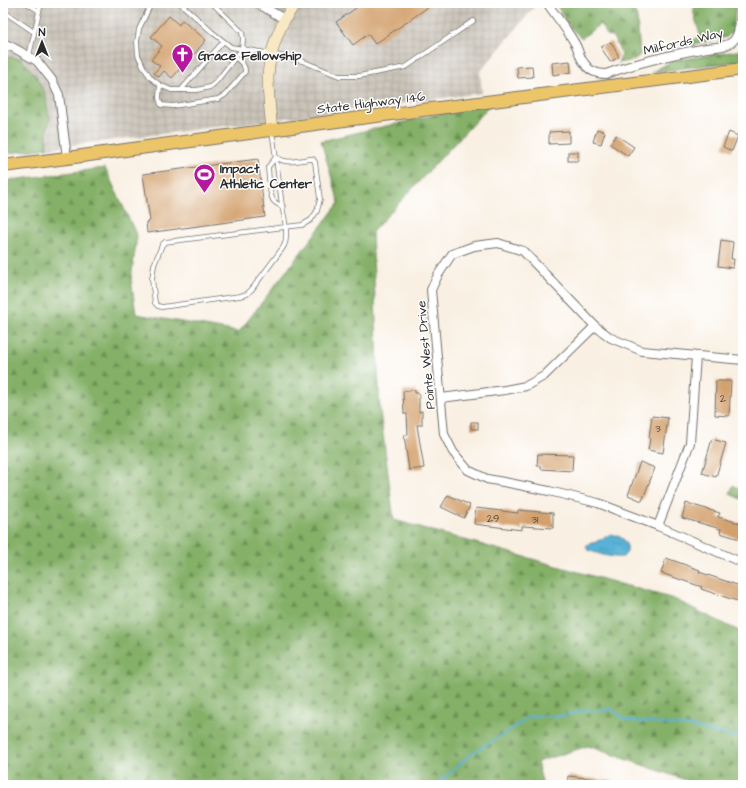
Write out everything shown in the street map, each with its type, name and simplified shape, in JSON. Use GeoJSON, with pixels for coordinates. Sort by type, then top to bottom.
{"type":"FeatureCollection","features":[{"type":"Feature","properties":{"kind":"main road","name":"State Highway 146"},"geometry":{"type":"LineString","coordinates":[[3,166],[272,129],[743,69]]}},
{"type":"Feature","properties":{"kind":"street"},"geometry":{"type":"LineString","coordinates":[[257,3],[284,19]]}},
{"type":"Feature","properties":{"kind":"street"},"geometry":{"type":"LineString","coordinates":[[272,129],[268,75],[272,54],[284,19],[297,3]]}},
{"type":"Feature","properties":{"kind":"street","name":"Milfords Way"},"geometry":{"type":"LineString","coordinates":[[547,3],[575,43],[584,64],[591,71],[599,74],[606,74],[688,51],[726,45],[735,39],[739,30],[742,3]]}},
{"type":"Feature","properties":{"kind":"street"},"geometry":{"type":"LineString","coordinates":[[3,43],[37,61],[52,80],[59,95],[67,158]]}},
{"type":"Feature","properties":{"kind":"street","name":"Pointe West Drive"},"geometry":{"type":"LineString","coordinates":[[743,360],[642,351],[611,338],[595,326],[524,251],[498,243],[474,246],[452,254],[438,275],[431,290],[444,434],[453,452],[468,470],[487,480],[509,482],[598,503],[658,526],[743,563]]}},
{"type":"Feature","properties":{"kind":"street"},"geometry":{"type":"LineString","coordinates":[[441,398],[526,386],[544,376],[595,326]]}},
{"type":"Feature","properties":{"kind":"street"},"geometry":{"type":"LineString","coordinates":[[658,526],[690,443],[696,356]]}},
{"type":"Feature","properties":{"kind":"lane"},"geometry":{"type":"LineString","coordinates":[[27,3],[39,11]]}},
{"type":"Feature","properties":{"kind":"lane"},"geometry":{"type":"LineString","coordinates":[[29,56],[41,3]]}},
{"type":"Feature","properties":{"kind":"lane"},"geometry":{"type":"LineString","coordinates":[[153,3],[139,29],[137,42],[138,56],[151,78],[160,86],[172,90],[197,90],[210,87],[216,82],[242,49],[242,32],[212,3]]}},
{"type":"Feature","properties":{"kind":"lane"},"geometry":{"type":"LineString","coordinates":[[180,3],[231,48],[272,54],[302,61],[339,76],[359,76],[406,66],[473,21]]}},
{"type":"Feature","properties":{"kind":"lane"},"geometry":{"type":"LineString","coordinates":[[3,11],[34,32]]}},
{"type":"Feature","properties":{"kind":"lane"},"geometry":{"type":"LineString","coordinates":[[181,90],[223,42]]}},
{"type":"Feature","properties":{"kind":"lane"},"geometry":{"type":"LineString","coordinates":[[160,86],[159,98],[161,105],[173,106],[218,100],[225,95],[245,72],[244,65],[236,57]]}},
{"type":"Feature","properties":{"kind":"lane"},"geometry":{"type":"LineString","coordinates":[[272,129],[276,157],[282,207],[285,227],[286,236],[282,249],[252,289],[246,294],[162,307],[158,306],[155,303],[152,279],[154,265],[162,245],[165,242],[285,227],[302,225],[311,220],[317,211],[320,199],[315,162],[313,159],[286,162],[276,157]]}},
{"type":"Feature","properties":{"kind":"lane"},"geometry":{"type":"LineString","coordinates":[[269,180],[268,167],[276,157]]}},
{"type":"Feature","properties":{"kind":"lane"},"geometry":{"type":"LineString","coordinates":[[270,190],[271,199],[282,207]]}},
{"type":"Feature","properties":{"kind":"shaded area"},"geometry":{"type":"Polygon","coordinates":[[[3,3],[535,3],[536,5],[480,72],[482,93],[3,154],[3,3]]]}},
{"type":"Feature","properties":{"kind":"green space"},"geometry":{"type":"Polygon","coordinates":[[[560,3],[577,3],[580,5],[583,3],[632,3],[637,18],[640,55],[634,60],[618,63],[622,55],[613,37],[607,35],[600,24],[582,38],[570,27],[557,5],[560,3]]]}},
{"type":"Feature","properties":{"kind":"green space"},"geometry":{"type":"Polygon","coordinates":[[[693,3],[736,3],[733,31],[727,37],[686,46],[700,35],[694,14],[693,3]]]}},
{"type":"Feature","properties":{"kind":"green space"},"geometry":{"type":"Polygon","coordinates":[[[743,50],[743,61],[652,72],[672,61],[743,50]]]}},
{"type":"Feature","properties":{"kind":"green space"},"geometry":{"type":"Polygon","coordinates":[[[3,56],[21,59],[36,76],[46,96],[50,118],[47,131],[47,148],[3,154],[3,56]]]}},
{"type":"Feature","properties":{"kind":"green space"},"geometry":{"type":"Polygon","coordinates":[[[494,101],[372,232],[380,411],[394,520],[674,599],[743,633],[743,785],[700,785],[588,746],[537,762],[543,785],[3,785],[3,181],[105,168],[137,236],[131,279],[136,314],[239,332],[339,203],[321,141],[494,101]]]}},
{"type":"Feature","properties":{"kind":"green space"},"geometry":{"type":"Polygon","coordinates":[[[733,485],[743,491],[743,500],[730,494],[733,485]]]}},
{"type":"Feature","properties":{"kind":"water"},"geometry":{"type":"Polygon","coordinates":[[[611,534],[623,539],[627,546],[627,552],[623,557],[610,556],[588,550],[586,546],[589,543],[594,543],[611,534]]]}},
{"type":"Feature","properties":{"kind":"building"},"geometry":{"type":"Polygon","coordinates":[[[363,3],[434,3],[375,44],[368,34],[353,45],[336,22],[363,3]]]}},
{"type":"Feature","properties":{"kind":"building"},"geometry":{"type":"Polygon","coordinates":[[[169,16],[179,25],[182,20],[206,40],[172,78],[164,71],[159,77],[154,73],[160,66],[151,60],[162,46],[151,37],[169,16]]]}},
{"type":"Feature","properties":{"kind":"building"},"geometry":{"type":"Polygon","coordinates":[[[611,42],[619,57],[610,62],[601,47],[611,42]]]}},
{"type":"Feature","properties":{"kind":"building"},"geometry":{"type":"Polygon","coordinates":[[[570,61],[571,72],[553,75],[552,63],[570,61]]]}},
{"type":"Feature","properties":{"kind":"building"},"geometry":{"type":"Polygon","coordinates":[[[532,66],[533,77],[518,78],[517,67],[532,66]]]}},
{"type":"Feature","properties":{"kind":"building"},"geometry":{"type":"Polygon","coordinates":[[[597,129],[605,132],[601,144],[593,142],[597,129]]]}},
{"type":"Feature","properties":{"kind":"building"},"geometry":{"type":"Polygon","coordinates":[[[569,131],[569,143],[549,144],[549,132],[569,131]]]}},
{"type":"Feature","properties":{"kind":"building"},"geometry":{"type":"Polygon","coordinates":[[[729,132],[738,136],[732,151],[723,147],[729,132]]]}},
{"type":"Feature","properties":{"kind":"building"},"geometry":{"type":"Polygon","coordinates":[[[616,135],[634,147],[628,156],[610,144],[616,135]]]}},
{"type":"Feature","properties":{"kind":"building"},"geometry":{"type":"Polygon","coordinates":[[[568,152],[578,152],[578,161],[568,161],[568,152]]]}},
{"type":"Feature","properties":{"kind":"building","name":"Impact Athletic Center"},"geometry":{"type":"Polygon","coordinates":[[[258,159],[265,217],[147,233],[146,222],[150,221],[143,174],[258,159]]]}},
{"type":"Feature","properties":{"kind":"building"},"geometry":{"type":"Polygon","coordinates":[[[721,240],[733,242],[731,259],[734,259],[733,268],[718,266],[721,240]]]}},
{"type":"Feature","properties":{"kind":"building"},"geometry":{"type":"Polygon","coordinates":[[[716,381],[731,381],[729,416],[715,415],[716,381]]]}},
{"type":"Feature","properties":{"kind":"building"},"geometry":{"type":"Polygon","coordinates":[[[415,390],[415,393],[419,393],[419,412],[422,411],[422,425],[417,425],[424,468],[409,470],[404,435],[408,435],[407,414],[404,414],[403,391],[415,390]]]}},
{"type":"Feature","properties":{"kind":"building"},"geometry":{"type":"Polygon","coordinates":[[[652,416],[668,418],[663,453],[648,450],[652,416]]]}},
{"type":"Feature","properties":{"kind":"building"},"geometry":{"type":"Polygon","coordinates":[[[471,422],[478,422],[478,429],[471,429],[471,422]]]}},
{"type":"Feature","properties":{"kind":"building"},"geometry":{"type":"Polygon","coordinates":[[[712,439],[726,443],[716,477],[702,473],[712,439]]]}},
{"type":"Feature","properties":{"kind":"building"},"geometry":{"type":"Polygon","coordinates":[[[538,454],[573,455],[572,471],[541,469],[541,466],[537,466],[538,454]]]}},
{"type":"Feature","properties":{"kind":"building"},"geometry":{"type":"Polygon","coordinates":[[[640,462],[655,468],[642,501],[628,495],[640,462]]]}},
{"type":"Feature","properties":{"kind":"building"},"geometry":{"type":"Polygon","coordinates":[[[448,495],[470,505],[464,518],[441,507],[448,495]]]}},
{"type":"Feature","properties":{"kind":"building"},"geometry":{"type":"Polygon","coordinates":[[[686,503],[720,513],[718,517],[743,524],[743,540],[720,533],[721,529],[682,518],[686,503]]]}},
{"type":"Feature","properties":{"kind":"building"},"geometry":{"type":"Polygon","coordinates":[[[476,508],[518,513],[518,510],[553,513],[553,528],[522,526],[522,530],[474,524],[476,508]]]}},
{"type":"Feature","properties":{"kind":"building"},"geometry":{"type":"Polygon","coordinates":[[[666,558],[700,570],[699,572],[743,587],[743,603],[701,589],[702,587],[661,573],[666,558]]]}},
{"type":"Feature","properties":{"kind":"building"},"geometry":{"type":"Polygon","coordinates":[[[568,776],[614,781],[614,785],[567,785],[568,776]]]}},
{"type":"Feature","properties":{"kind":"waterway"},"geometry":{"type":"LineString","coordinates":[[438,785],[440,781],[471,754],[530,716],[563,716],[584,710],[602,711],[610,708],[625,720],[692,727],[743,738]]}},
{"type":"Feature","properties":{"kind":"place","name":"Grace Fellowship"},"geometry":{"type":"Point","coordinates":[182,74]}},
{"type":"Feature","properties":{"kind":"place","name":"Impact Athletic Center"},"geometry":{"type":"Point","coordinates":[204,194]}}]}
